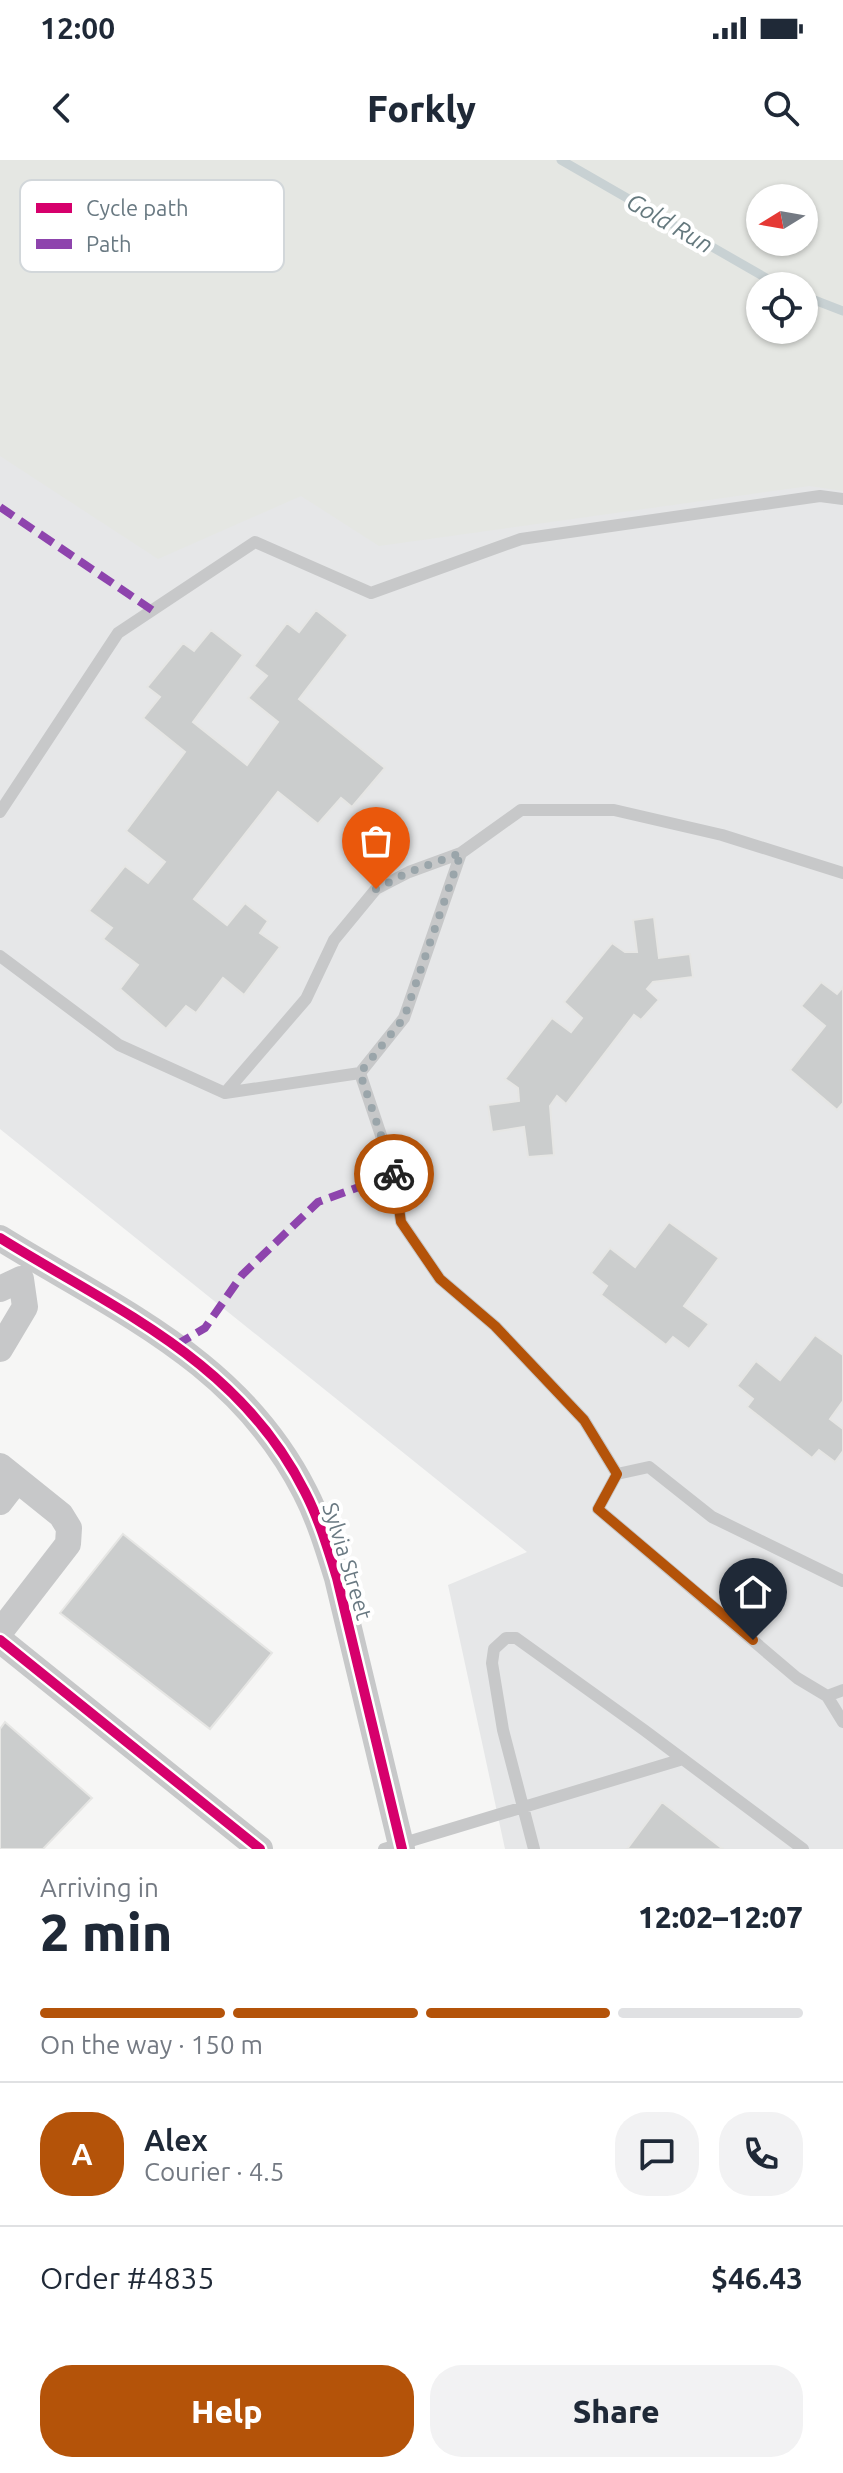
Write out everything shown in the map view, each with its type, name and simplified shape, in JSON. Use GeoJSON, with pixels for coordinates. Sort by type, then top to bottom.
{"type":"FeatureCollection","features":[{"type":"Feature","properties":{"kind":"street","name":"Sylvia Street"},"geometry":{"type":"LineString","coordinates":[[0,1238],[18,1275],[176,1345],[214,1374],[248,1408],[281,1451],[306,1492],[337,1578],[395,1847]]}},
{"type":"Feature","properties":{"kind":"street"},"geometry":{"type":"LineString","coordinates":[[0,1349],[25,1307],[18,1275]]}},
{"type":"Feature","properties":{"kind":"street"},"geometry":{"type":"LineString","coordinates":[[0,1502],[9,1473],[61,1515],[69,1528],[68,1544],[0,1632]]}},
{"type":"Feature","properties":{"kind":"street"},"geometry":{"type":"LineString","coordinates":[[0,1640],[260,1849]]}},
{"type":"Feature","properties":{"kind":"lane"},"geometry":{"type":"LineString","coordinates":[[0,812],[118,633],[255,542],[371,593],[521,539],[820,496],[843,499]]}},
{"type":"Feature","properties":{"kind":"lane"},"geometry":{"type":"LineString","coordinates":[[225,1093],[306,999],[334,940],[376,889],[409,872],[461,853],[521,810],[614,810],[722,835],[843,873]]}},
{"type":"Feature","properties":{"kind":"lane"},"geometry":{"type":"LineString","coordinates":[[0,956],[119,1045],[225,1093],[360,1073],[404,1018],[461,853]]}},
{"type":"Feature","properties":{"kind":"lane"},"geometry":{"type":"LineString","coordinates":[[360,1073],[394,1174],[401,1222],[440,1279],[495,1326],[584,1420],[617,1474]]}},
{"type":"Feature","properties":{"kind":"lane"},"geometry":{"type":"LineString","coordinates":[[843,1581],[712,1517],[649,1467],[617,1474],[598,1509],[797,1678],[827,1696],[843,1722]]}},
{"type":"Feature","properties":{"kind":"lane"},"geometry":{"type":"LineString","coordinates":[[534,1849],[503,1730],[492,1663],[494,1649],[506,1638],[516,1638],[803,1849]]}},
{"type":"Feature","properties":{"kind":"lane"},"geometry":{"type":"LineString","coordinates":[[827,1696],[843,1690]]}},
{"type":"Feature","properties":{"kind":"lane"},"geometry":{"type":"LineString","coordinates":[[395,1847],[683,1759]]}},
{"type":"Feature","properties":{"kind":"shaded area"},"geometry":{"type":"Polygon","coordinates":[[[0,160],[843,160],[843,1849],[505,1849],[448,1585],[527,1552],[0,1129],[0,160]]]}},
{"type":"Feature","properties":{"kind":"shaded area"},"geometry":{"type":"Polygon","coordinates":[[[0,160],[843,160],[843,491],[809,486],[379,546],[301,496],[158,559],[0,456],[0,160]]]}},
{"type":"Feature","properties":{"kind":"building"},"geometry":{"type":"Polygon","coordinates":[[[316,610],[348,635],[299,699],[385,768],[352,807],[341,798],[318,824],[278,792],[194,899],[227,925],[245,903],[268,921],[260,933],[280,947],[244,995],[223,978],[196,1013],[186,1006],[166,1029],[120,989],[138,965],[103,939],[112,928],[89,911],[125,866],[148,883],[165,862],[126,831],[185,752],[143,718],[160,697],[147,687],[183,643],[194,651],[211,630],[243,655],[193,722],[247,765],[278,722],[248,698],[267,676],[254,666],[287,623],[299,632],[316,610]]]}},
{"type":"Feature","properties":{"kind":"building"},"geometry":{"type":"Polygon","coordinates":[[[654,917],[659,958],[690,954],[693,977],[653,982],[647,989],[659,1000],[641,1020],[634,1015],[566,1104],[557,1096],[550,1106],[554,1155],[528,1157],[524,1127],[492,1132],[488,1105],[519,1101],[518,1088],[505,1079],[552,1018],[571,1032],[582,1018],[564,1002],[612,943],[625,952],[637,952],[633,920],[654,917]]]}},
{"type":"Feature","properties":{"kind":"building"},"geometry":{"type":"Polygon","coordinates":[[[821,982],[837,994],[843,987],[843,1103],[837,1110],[790,1070],[825,1026],[801,1006],[821,982]]]}},
{"type":"Feature","properties":{"kind":"building"},"geometry":{"type":"Polygon","coordinates":[[[669,1222],[719,1258],[684,1306],[709,1324],[689,1349],[673,1337],[666,1345],[601,1295],[607,1286],[591,1273],[610,1248],[635,1267],[669,1222]]]}},
{"type":"Feature","properties":{"kind":"building"},"geometry":{"type":"Polygon","coordinates":[[[815,1335],[843,1355],[843,1401],[830,1419],[843,1429],[843,1451],[835,1462],[819,1450],[812,1458],[747,1407],[753,1399],[737,1386],[756,1361],[780,1380],[815,1335]]]}},
{"type":"Feature","properties":{"kind":"building"},"geometry":{"type":"Polygon","coordinates":[[[123,1534],[272,1653],[210,1729],[60,1613],[123,1534]]]}},
{"type":"Feature","properties":{"kind":"building"},"geometry":{"type":"Polygon","coordinates":[[[5,1722],[92,1798],[43,1849],[0,1849],[0,1729],[5,1722]]]}},
{"type":"Feature","properties":{"kind":"building"},"geometry":{"type":"Polygon","coordinates":[[[662,1802],[723,1849],[627,1849],[662,1802]]]}},
{"type":"Feature","properties":{"kind":"waterway","name":"Gold Run"},"geometry":{"type":"LineString","coordinates":[[561,160],[756,272]]}},
{"type":"Feature","properties":{"kind":"waterway","name":"Gold Run"},"geometry":{"type":"LineString","coordinates":[[818,301],[843,311]]}},
{"type":"Feature","properties":{"kind":"marked path"},"geometry":{"type":"LineString","coordinates":[[0,507],[152,610]]}},
{"type":"Feature","properties":{"kind":"marked path"},"geometry":{"type":"LineString","coordinates":[[176,1345],[205,1328],[242,1275],[318,1202],[394,1174]]}},
{"type":"Feature","properties":{"kind":"cycle path"},"geometry":{"type":"LineString","coordinates":[[0,1238],[172,1343],[211,1373],[246,1407],[278,1446],[310,1502],[337,1578],[402,1849]]}},
{"type":"Feature","properties":{"kind":"cycle path"},"geometry":{"type":"LineString","coordinates":[[0,1640],[260,1849]]}},
{"type":"Feature","properties":{"kind":"way so far"},"geometry":{"type":"LineString","coordinates":[[376,889],[409,872],[461,853],[404,1018],[360,1073],[394,1174]]}},
{"type":"Feature","properties":{"kind":"route"},"geometry":{"type":"LineString","coordinates":[[394,1174],[401,1222],[440,1279],[495,1326],[584,1420],[617,1474],[598,1509],[753,1640]]}}]}
